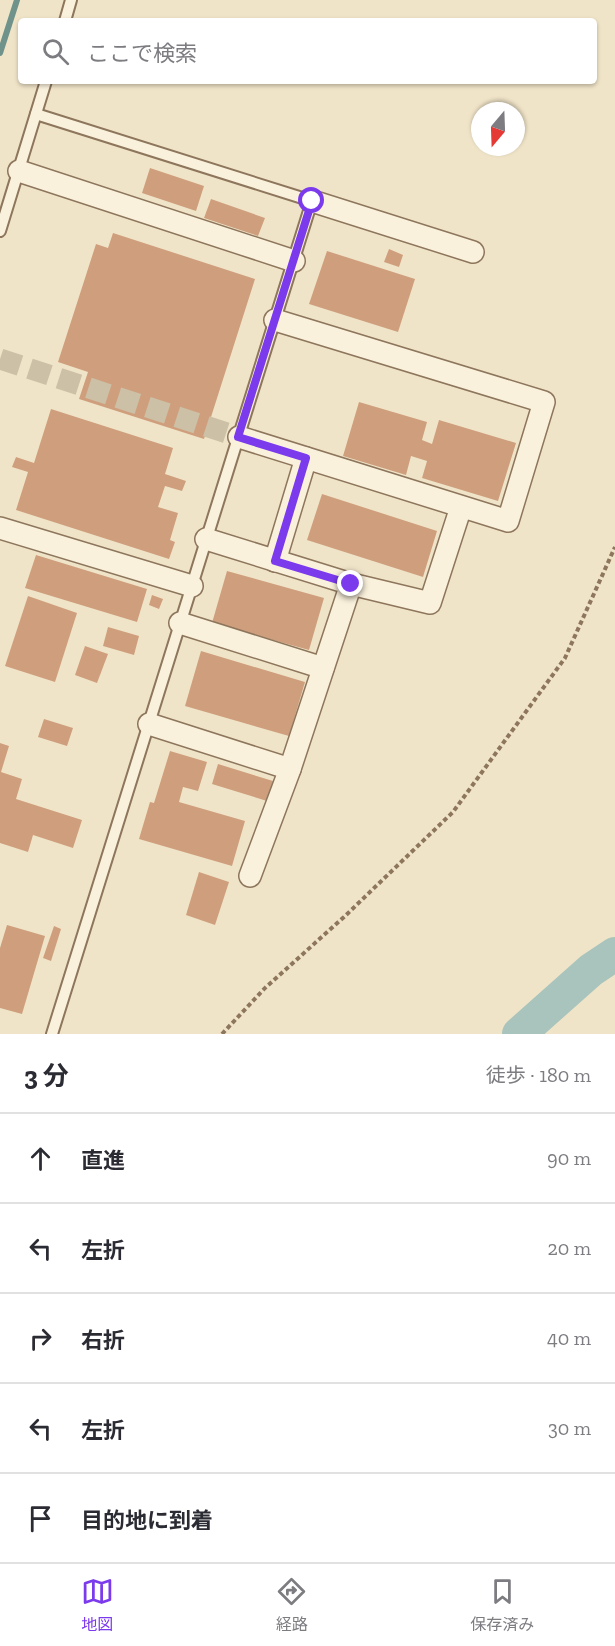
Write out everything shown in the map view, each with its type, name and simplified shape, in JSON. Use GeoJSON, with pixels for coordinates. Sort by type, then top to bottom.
{"type":"FeatureCollection","features":[{"type":"Feature","properties":{"kind":"street"},"geometry":{"type":"LineString","coordinates":[[19,171],[294,261]]}},
{"type":"Feature","properties":{"kind":"street"},"geometry":{"type":"LineString","coordinates":[[312,201],[473,252]]}},
{"type":"Feature","properties":{"kind":"street"},"geometry":{"type":"LineString","coordinates":[[238,437],[508,521],[544,402],[275,320]]}},
{"type":"Feature","properties":{"kind":"street"},"geometry":{"type":"LineString","coordinates":[[275,561],[306,458]]}},
{"type":"Feature","properties":{"kind":"street"},"geometry":{"type":"LineString","coordinates":[[207,539],[351,584],[430,603],[461,507]]}},
{"type":"Feature","properties":{"kind":"street"},"geometry":{"type":"LineString","coordinates":[[0,528],[192,586]]}},
{"type":"Feature","properties":{"kind":"street"},"geometry":{"type":"LineString","coordinates":[[250,876],[290,769],[351,584]]}},
{"type":"Feature","properties":{"kind":"street"},"geometry":{"type":"LineString","coordinates":[[180,623],[323,668]]}},
{"type":"Feature","properties":{"kind":"street"},"geometry":{"type":"LineString","coordinates":[[149,724],[290,769]]}},
{"type":"Feature","properties":{"kind":"lane"},"geometry":{"type":"LineString","coordinates":[[66,18],[71,0]]}},
{"type":"Feature","properties":{"kind":"lane"},"geometry":{"type":"LineString","coordinates":[[0,231],[45,84]]}},
{"type":"Feature","properties":{"kind":"lane"},"geometry":{"type":"LineString","coordinates":[[36,114],[312,201],[52,1034]]}},
{"type":"Feature","properties":{"kind":"path"},"geometry":{"type":"LineString","coordinates":[[222,1034],[265,988],[344,917],[453,812],[565,658],[615,547]]}},
{"type":"Feature","properties":{"kind":"building"},"geometry":{"type":"Polygon","coordinates":[[[150,168],[204,186],[196,211],[142,193],[150,168]]]}},
{"type":"Feature","properties":{"kind":"building"},"geometry":{"type":"Polygon","coordinates":[[[211,199],[265,218],[258,236],[204,218],[211,199]]]}},
{"type":"Feature","properties":{"kind":"building"},"geometry":{"type":"Polygon","coordinates":[[[113,233],[255,279],[204,439],[79,399],[88,372],[58,362],[96,244],[108,248],[113,233]]]}},
{"type":"Feature","properties":{"kind":"building"},"geometry":{"type":"Polygon","coordinates":[[[389,249],[403,255],[399,267],[384,262],[389,249]]]}},
{"type":"Feature","properties":{"kind":"building"},"geometry":{"type":"Polygon","coordinates":[[[327,251],[415,279],[398,332],[309,304],[327,251]]]}},
{"type":"Feature","properties":{"kind":"building"},"geometry":{"type":"Polygon","coordinates":[[[359,402],[427,422],[422,440],[432,444],[439,420],[516,443],[498,501],[422,478],[427,461],[411,456],[406,475],[343,456],[359,402]]]}},
{"type":"Feature","properties":{"kind":"building"},"geometry":{"type":"Polygon","coordinates":[[[51,409],[173,448],[165,474],[186,481],[182,491],[165,486],[158,507],[178,513],[170,540],[175,542],[169,559],[16,510],[28,472],[12,467],[16,457],[34,463],[51,409]]]}},
{"type":"Feature","properties":{"kind":"building"},"geometry":{"type":"Polygon","coordinates":[[[322,494],[437,531],[423,577],[307,540],[322,494]]]}},
{"type":"Feature","properties":{"kind":"building"},"geometry":{"type":"Polygon","coordinates":[[[36,555],[147,589],[137,622],[25,588],[36,555]]]}},
{"type":"Feature","properties":{"kind":"building"},"geometry":{"type":"Polygon","coordinates":[[[227,571],[324,598],[309,650],[212,623],[227,571]]]}},
{"type":"Feature","properties":{"kind":"building"},"geometry":{"type":"Polygon","coordinates":[[[152,595],[163,599],[159,609],[149,605],[152,595]]]}},
{"type":"Feature","properties":{"kind":"building"},"geometry":{"type":"Polygon","coordinates":[[[28,596],[77,613],[55,682],[5,666],[28,596]]]}},
{"type":"Feature","properties":{"kind":"building"},"geometry":{"type":"Polygon","coordinates":[[[108,627],[139,636],[134,655],[103,646],[108,627]]]}},
{"type":"Feature","properties":{"kind":"building"},"geometry":{"type":"Polygon","coordinates":[[[85,646],[108,654],[97,683],[75,675],[85,646]]]}},
{"type":"Feature","properties":{"kind":"building"},"geometry":{"type":"Polygon","coordinates":[[[201,651],[305,682],[289,736],[185,706],[201,651]]]}},
{"type":"Feature","properties":{"kind":"building"},"geometry":{"type":"Polygon","coordinates":[[[44,719],[73,728],[67,746],[38,737],[44,719]]]}},
{"type":"Feature","properties":{"kind":"building"},"geometry":{"type":"Polygon","coordinates":[[[0,743],[9,746],[1,772],[22,779],[16,799],[82,820],[73,848],[33,835],[28,852],[0,843],[0,743]]]}},
{"type":"Feature","properties":{"kind":"building"},"geometry":{"type":"Polygon","coordinates":[[[170,751],[207,762],[198,791],[183,787],[179,802],[245,821],[232,866],[139,839],[150,802],[154,803],[170,751]]]}},
{"type":"Feature","properties":{"kind":"building"},"geometry":{"type":"Polygon","coordinates":[[[218,764],[273,781],[267,801],[212,784],[218,764]]]}},
{"type":"Feature","properties":{"kind":"building"},"geometry":{"type":"Polygon","coordinates":[[[199,872],[229,882],[215,925],[186,915],[199,872]]]}},
{"type":"Feature","properties":{"kind":"building"},"geometry":{"type":"Polygon","coordinates":[[[7,925],[45,936],[22,1014],[0,1008],[0,948],[7,925]]]}},
{"type":"Feature","properties":{"kind":"building"},"geometry":{"type":"Polygon","coordinates":[[[54,926],[61,929],[51,961],[43,958],[54,926]]]}},
{"type":"Feature","properties":{"kind":"waterway"},"geometry":{"type":"LineString","coordinates":[[0,53],[17,0]]}},
{"type":"Feature","properties":{"kind":"waterway"},"geometry":{"type":"LineString","coordinates":[[519,1034],[591,970],[615,954]]}},
{"type":"Feature","properties":{"kind":"tunnel"},"geometry":{"type":"LineString","coordinates":[[0,359],[239,437]]}},
{"type":"Feature","properties":{"kind":"route"},"geometry":{"type":"LineString","coordinates":[[312,201],[238,437],[306,458],[275,561],[351,584]]}}]}
